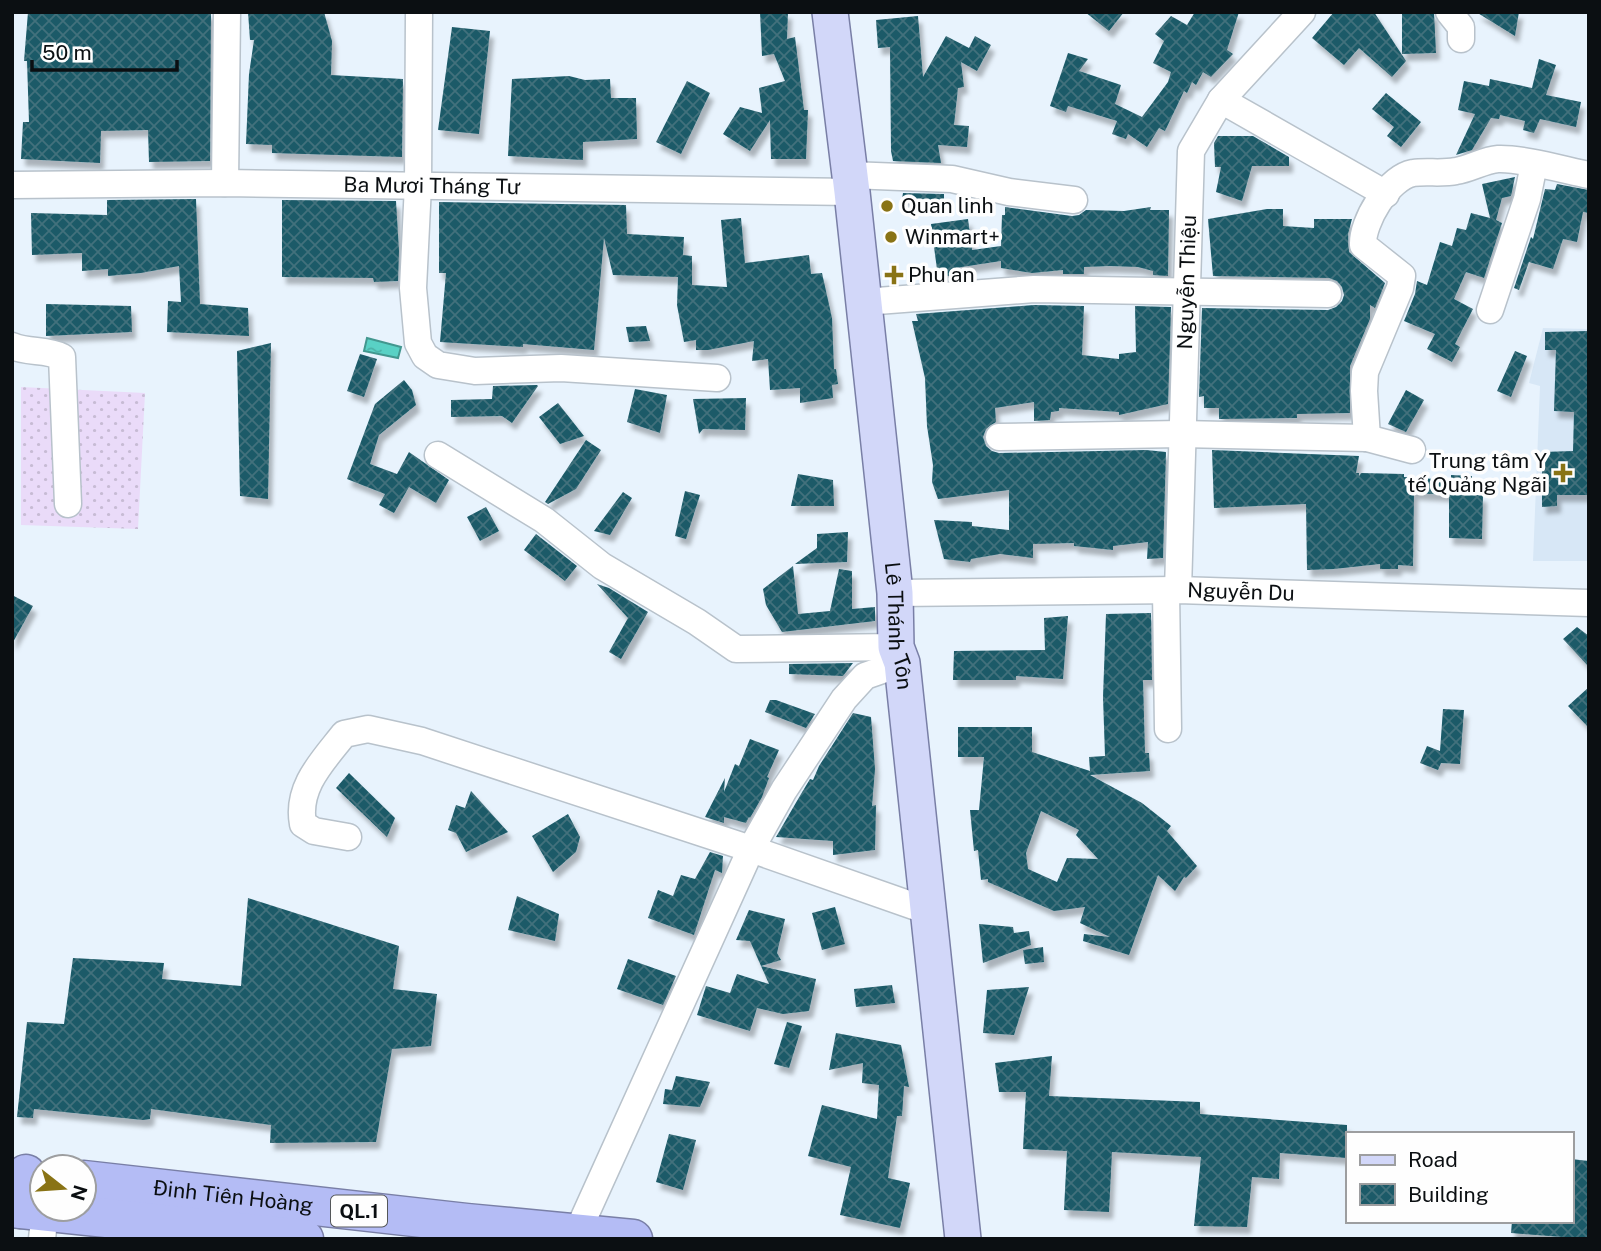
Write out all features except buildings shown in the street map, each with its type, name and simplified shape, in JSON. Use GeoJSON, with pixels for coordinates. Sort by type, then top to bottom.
{"type":"FeatureCollection","features":[{"type":"Feature","properties":{"kind":"highway","name":"Đinh Tiên Hoàng"},"geometry":{"type":"LineString","coordinates":[[98,1182],[633,1239]]}},
{"type":"Feature","properties":{"kind":"highway","name":"Đinh Tiên Hoàng"},"geometry":{"type":"LineString","coordinates":[[98,1208],[304,1239]]}},
{"type":"Feature","properties":{"kind":"main road","name":"Lê Thánh Tôn"},"geometry":{"type":"LineString","coordinates":[[830,12],[864,302],[899,655],[963,1239]]}},
{"type":"Feature","properties":{"kind":"street"},"geometry":{"type":"LineString","coordinates":[[225,183],[227,12]]}},
{"type":"Feature","properties":{"kind":"street"},"geometry":{"type":"LineString","coordinates":[[419,12],[418,185],[413,288],[414,323],[418,343],[425,356],[431,362],[446,367],[475,371],[561,368],[717,378]]}},
{"type":"Feature","properties":{"kind":"street","name":"Nguyễn Thiệu"},"geometry":{"type":"LineString","coordinates":[[1168,729],[1191,150],[1221,100],[1302,12]]}},
{"type":"Feature","properties":{"kind":"street"},"geometry":{"type":"LineString","coordinates":[[1449,12],[1461,27],[1461,39]]}},
{"type":"Feature","properties":{"kind":"street"},"geometry":{"type":"LineString","coordinates":[[1221,100],[1386,194]]}},
{"type":"Feature","properties":{"kind":"street"},"geometry":{"type":"LineString","coordinates":[[1367,438],[1365,372],[1400,288],[1402,276],[1363,245],[1363,237],[1368,220],[1397,180],[1411,173],[1457,171],[1497,159],[1589,175]]}},
{"type":"Feature","properties":{"kind":"street"},"geometry":{"type":"LineString","coordinates":[[1490,310],[1527,199],[1534,164]]}},
{"type":"Feature","properties":{"kind":"street","name":"Ba Mươi Tháng Tư"},"geometry":{"type":"LineString","coordinates":[[12,185],[851,183],[952,179],[1009,192],[1074,201]]}},
{"type":"Feature","properties":{"kind":"street"},"geometry":{"type":"LineString","coordinates":[[864,302],[1034,289],[1328,294]]}},
{"type":"Feature","properties":{"kind":"street"},"geometry":{"type":"LineString","coordinates":[[12,346],[55,354],[62,358],[68,504]]}},
{"type":"Feature","properties":{"kind":"street"},"geometry":{"type":"LineString","coordinates":[[999,437],[1181,434],[1367,438],[1412,450]]}},
{"type":"Feature","properties":{"kind":"street"},"geometry":{"type":"LineString","coordinates":[[438,455],[544,520],[602,566],[736,649],[899,655]]}},
{"type":"Feature","properties":{"kind":"street","name":"Nguyễn Du"},"geometry":{"type":"LineString","coordinates":[[894,593],[1172,590],[1589,603]]}},
{"type":"Feature","properties":{"kind":"street"},"geometry":{"type":"LineString","coordinates":[[577,1233],[751,849],[784,790],[844,699],[865,676],[899,655]]}},
{"type":"Feature","properties":{"kind":"street"},"geometry":{"type":"LineString","coordinates":[[348,837],[314,831],[303,824],[301,800],[309,780],[344,734],[368,729],[422,741],[751,849],[928,911]]}},
{"type":"Feature","properties":{"kind":"shaded area","name":"Trung tâm Y tế Quảng Ngãi"},"geometry":{"type":"Polygon","coordinates":[[[1543,328],[1589,329],[1589,561],[1533,561],[1540,386],[1529,383],[1543,328]]]}},
{"type":"Feature","properties":{"kind":"shaded area"},"geometry":{"type":"Polygon","coordinates":[[[21,387],[145,393],[138,529],[21,525],[21,387]]]}},
{"type":"Feature","properties":{"kind":"water"},"geometry":{"type":"Polygon","coordinates":[[[367,338],[401,347],[398,358],[364,351],[367,338]]]}},
{"type":"Feature","properties":{"kind":"place","name":"Quan linh"},"geometry":{"type":"Point","coordinates":[887,206]}},
{"type":"Feature","properties":{"kind":"place","name":"Winmart+"},"geometry":{"type":"Point","coordinates":[891,237]}},
{"type":"Feature","properties":{"kind":"place","name":"Phu an"},"geometry":{"type":"Point","coordinates":[894,275]}},
{"type":"Feature","properties":{"kind":"place","name":"Trung tâm Y tế Quảng Ngãi"},"geometry":{"type":"Point","coordinates":[1563,473]}}]}
